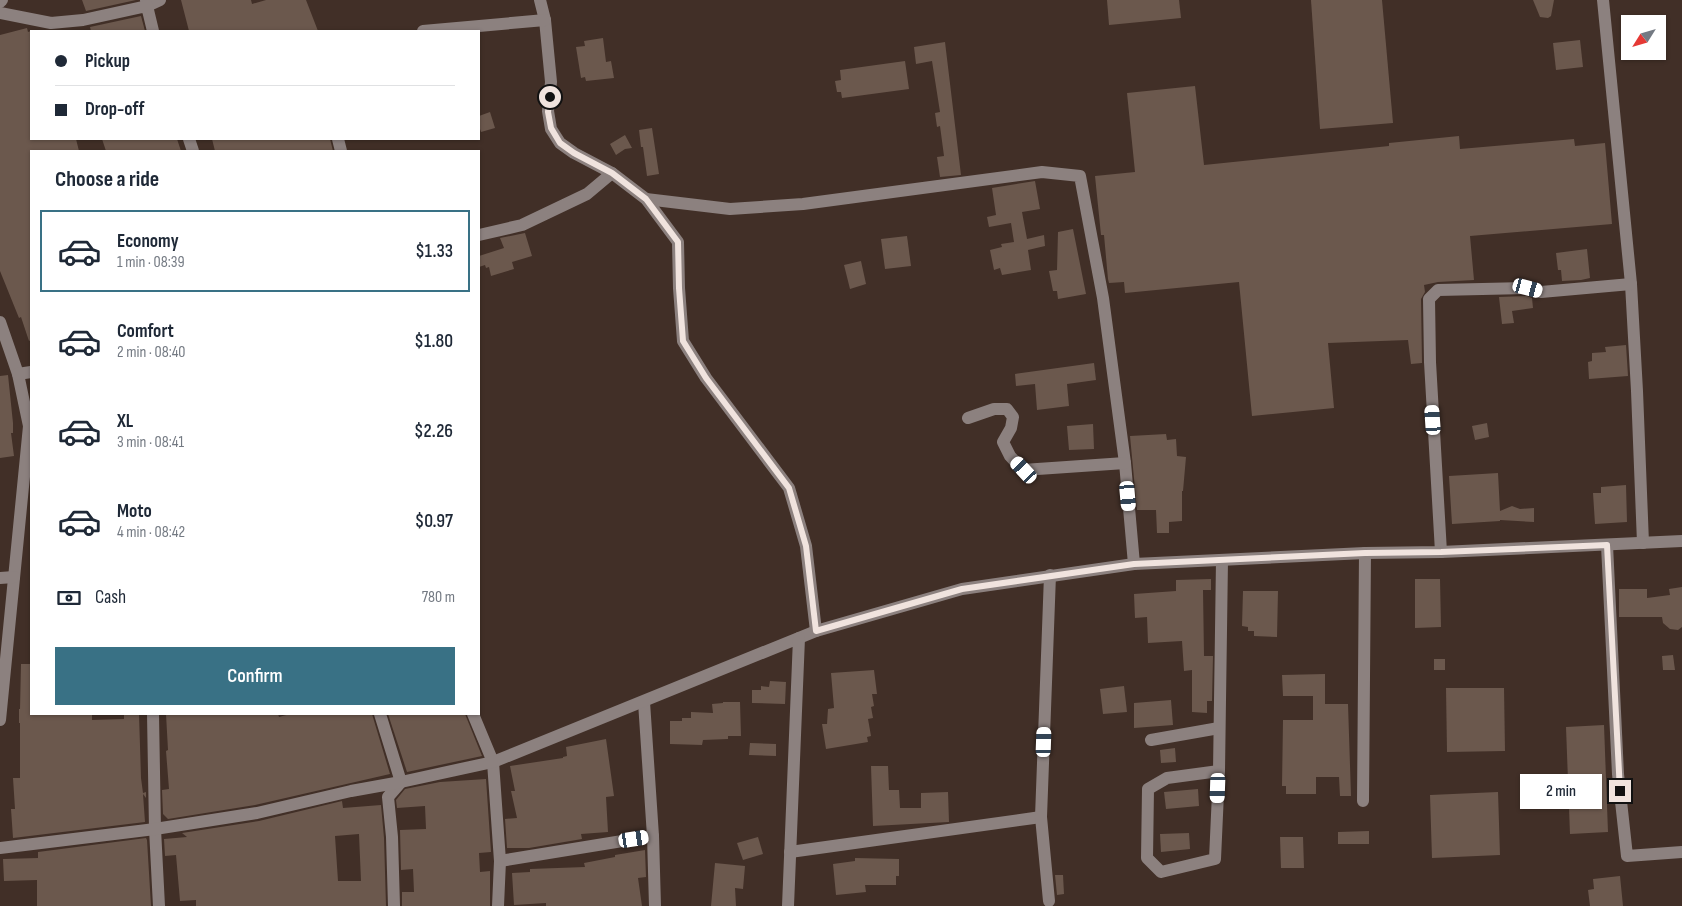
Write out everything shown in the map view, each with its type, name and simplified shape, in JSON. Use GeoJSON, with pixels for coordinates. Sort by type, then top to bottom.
{"type":"FeatureCollection","features":[{"type":"Feature","properties":{"kind":"street"},"geometry":{"type":"LineString","coordinates":[[0,14],[51,23],[83,20],[160,0]]}},
{"type":"Feature","properties":{"kind":"street"},"geometry":{"type":"LineString","coordinates":[[540,0],[545,20],[551,82],[548,112],[551,128],[560,143],[574,153],[612,173],[646,199],[678,242],[683,341],[706,378],[789,488],[806,546],[816,631]]}},
{"type":"Feature","properties":{"kind":"street"},"geometry":{"type":"LineString","coordinates":[[1603,0],[1631,284],[1643,543]]}},
{"type":"Feature","properties":{"kind":"street"},"geometry":{"type":"LineString","coordinates":[[146,3],[153,30]]}},
{"type":"Feature","properties":{"kind":"street"},"geometry":{"type":"LineString","coordinates":[[434,30],[545,20]]}},
{"type":"Feature","properties":{"kind":"street"},"geometry":{"type":"LineString","coordinates":[[646,199],[730,209],[803,204],[1042,172],[1080,176],[1103,298],[1125,463],[1134,564]]}},
{"type":"Feature","properties":{"kind":"street"},"geometry":{"type":"LineString","coordinates":[[480,235],[522,224],[587,194],[612,173]]}},
{"type":"Feature","properties":{"kind":"street"},"geometry":{"type":"LineString","coordinates":[[1441,552],[1430,362],[1429,299],[1438,290],[1528,288],[1541,292],[1631,284]]}},
{"type":"Feature","properties":{"kind":"street"},"geometry":{"type":"LineString","coordinates":[[0,322],[25,373],[29,426],[0,720]]}},
{"type":"Feature","properties":{"kind":"street"},"geometry":{"type":"LineString","coordinates":[[968,418],[994,409],[1007,409],[1013,417],[1011,428],[1003,442],[1010,456],[1024,470],[1125,463]]}},
{"type":"Feature","properties":{"kind":"street"},"geometry":{"type":"LineString","coordinates":[[0,848],[155,829],[257,813],[351,790],[401,782],[493,762],[816,631],[962,589],[1134,564],[1682,541]]}},
{"type":"Feature","properties":{"kind":"street"},"geometry":{"type":"LineString","coordinates":[[1607,545],[1618,774],[1627,856],[1682,852]]}},
{"type":"Feature","properties":{"kind":"street"},"geometry":{"type":"LineString","coordinates":[[1363,801],[1365,553]]}},
{"type":"Feature","properties":{"kind":"street"},"geometry":{"type":"LineString","coordinates":[[1219,771],[1167,778],[1148,789],[1147,858],[1161,872],[1215,859],[1219,771],[1222,560]]}},
{"type":"Feature","properties":{"kind":"street"},"geometry":{"type":"LineString","coordinates":[[1049,901],[1041,817],[1050,575]]}},
{"type":"Feature","properties":{"kind":"street"},"geometry":{"type":"LineString","coordinates":[[0,578],[14,577]]}},
{"type":"Feature","properties":{"kind":"street"},"geometry":{"type":"LineString","coordinates":[[788,906],[799,638]]}},
{"type":"Feature","properties":{"kind":"street"},"geometry":{"type":"LineString","coordinates":[[644,702],[653,836],[655,906]]}},
{"type":"Feature","properties":{"kind":"street"},"geometry":{"type":"LineString","coordinates":[[153,715],[155,829],[159,906]]}},
{"type":"Feature","properties":{"kind":"street"},"geometry":{"type":"LineString","coordinates":[[380,715],[401,782]]}},
{"type":"Feature","properties":{"kind":"street"},"geometry":{"type":"LineString","coordinates":[[473,715],[493,762],[500,861],[498,906]]}},
{"type":"Feature","properties":{"kind":"street"},"geometry":{"type":"LineString","coordinates":[[1151,740],[1219,728]]}},
{"type":"Feature","properties":{"kind":"street"},"geometry":{"type":"LineString","coordinates":[[394,906],[392,837],[388,797],[401,782]]}},
{"type":"Feature","properties":{"kind":"street"},"geometry":{"type":"LineString","coordinates":[[790,852],[1041,817]]}},
{"type":"Feature","properties":{"kind":"street"},"geometry":{"type":"LineString","coordinates":[[500,861],[653,836]]}},
{"type":"Feature","properties":{"kind":"building"},"geometry":{"type":"Polygon","coordinates":[[[82,0],[136,0],[86,11],[82,0]]]}},
{"type":"Feature","properties":{"kind":"building"},"geometry":{"type":"Polygon","coordinates":[[[181,0],[251,0],[252,4],[266,0],[306,0],[318,30],[189,30],[181,0]]]}},
{"type":"Feature","properties":{"kind":"building"},"geometry":{"type":"Polygon","coordinates":[[[1107,0],[1179,0],[1181,18],[1109,25],[1107,0]]]}},
{"type":"Feature","properties":{"kind":"building"},"geometry":{"type":"Polygon","coordinates":[[[1311,0],[1382,0],[1393,123],[1320,129],[1311,0]]]}},
{"type":"Feature","properties":{"kind":"building"},"geometry":{"type":"Polygon","coordinates":[[[1533,0],[1554,0],[1551,16],[1548,18],[1540,17],[1533,0]]]}},
{"type":"Feature","properties":{"kind":"building"},"geometry":{"type":"Polygon","coordinates":[[[141,16],[145,30],[91,30],[90,27],[141,16]]]}},
{"type":"Feature","properties":{"kind":"building"},"geometry":{"type":"Polygon","coordinates":[[[27,28],[28,32],[30,31],[30,140],[76,140],[79,150],[30,150],[29,341],[21,317],[19,318],[0,271],[0,35],[27,28]]]}},
{"type":"Feature","properties":{"kind":"building"},"geometry":{"type":"Polygon","coordinates":[[[603,38],[606,62],[611,61],[614,78],[586,81],[585,77],[581,78],[576,47],[585,46],[584,41],[603,38]]]}},
{"type":"Feature","properties":{"kind":"building"},"geometry":{"type":"Polygon","coordinates":[[[1580,40],[1583,67],[1556,70],[1553,43],[1580,40]]]}},
{"type":"Feature","properties":{"kind":"building"},"geometry":{"type":"Polygon","coordinates":[[[945,42],[961,175],[940,177],[937,157],[944,156],[940,126],[937,127],[935,113],[940,112],[932,61],[916,64],[914,47],[945,42]]]}},
{"type":"Feature","properties":{"kind":"building"},"geometry":{"type":"Polygon","coordinates":[[[905,61],[909,89],[842,98],[841,92],[837,92],[835,81],[841,80],[840,70],[905,61]]]}},
{"type":"Feature","properties":{"kind":"building"},"geometry":{"type":"Polygon","coordinates":[[[1195,86],[1204,165],[1389,146],[1389,143],[1459,136],[1460,149],[1574,139],[1575,146],[1605,143],[1612,224],[1470,236],[1474,280],[1438,282],[1424,285],[1425,292],[1421,299],[1422,363],[1411,364],[1408,340],[1328,343],[1334,408],[1252,416],[1239,282],[1125,293],[1124,282],[1109,283],[1108,279],[1104,235],[1101,235],[1095,176],[1135,172],[1127,93],[1195,86]]]}},
{"type":"Feature","properties":{"kind":"building"},"geometry":{"type":"Polygon","coordinates":[[[490,112],[495,128],[481,132],[480,116],[490,112]]]}},
{"type":"Feature","properties":{"kind":"building"},"geometry":{"type":"Polygon","coordinates":[[[652,128],[659,174],[647,176],[639,130],[652,128]]]}},
{"type":"Feature","properties":{"kind":"building"},"geometry":{"type":"Polygon","coordinates":[[[625,135],[632,148],[625,149],[616,155],[610,144],[625,135]]]}},
{"type":"Feature","properties":{"kind":"building"},"geometry":{"type":"Polygon","coordinates":[[[102,140],[177,140],[181,150],[106,150],[102,140]]]}},
{"type":"Feature","properties":{"kind":"building"},"geometry":{"type":"Polygon","coordinates":[[[212,140],[330,140],[333,150],[215,150],[212,140]]]}},
{"type":"Feature","properties":{"kind":"building"},"geometry":{"type":"Polygon","coordinates":[[[1035,181],[1040,209],[1022,212],[1027,239],[1044,235],[1045,246],[1028,250],[1031,270],[1002,275],[1000,268],[994,270],[990,250],[1002,247],[1001,244],[1014,242],[1011,223],[989,227],[987,217],[996,215],[992,188],[1035,181]]]}},
{"type":"Feature","properties":{"kind":"building"},"geometry":{"type":"Polygon","coordinates":[[[1073,229],[1086,294],[1058,299],[1057,291],[1053,291],[1049,271],[1057,270],[1058,232],[1073,229]]]}},
{"type":"Feature","properties":{"kind":"building"},"geometry":{"type":"Polygon","coordinates":[[[525,233],[532,256],[512,262],[514,269],[491,276],[489,267],[486,268],[485,265],[480,267],[480,256],[504,248],[500,238],[525,233]]]}},
{"type":"Feature","properties":{"kind":"building"},"geometry":{"type":"Polygon","coordinates":[[[907,236],[911,266],[885,269],[881,239],[907,236]]]}},
{"type":"Feature","properties":{"kind":"building"},"geometry":{"type":"Polygon","coordinates":[[[1587,249],[1590,278],[1562,281],[1561,270],[1558,270],[1556,253],[1587,249]]]}},
{"type":"Feature","properties":{"kind":"building"},"geometry":{"type":"Polygon","coordinates":[[[861,261],[866,284],[850,289],[844,265],[861,261]]]}},
{"type":"Feature","properties":{"kind":"building"},"geometry":{"type":"Polygon","coordinates":[[[1527,296],[1532,298],[1533,308],[1512,311],[1514,323],[1502,324],[1499,297],[1527,296]]]}},
{"type":"Feature","properties":{"kind":"building"},"geometry":{"type":"Polygon","coordinates":[[[1626,345],[1628,376],[1589,379],[1588,362],[1592,361],[1592,353],[1606,352],[1605,347],[1626,345]]]}},
{"type":"Feature","properties":{"kind":"building"},"geometry":{"type":"Polygon","coordinates":[[[1094,363],[1096,380],[1067,384],[1069,406],[1037,410],[1035,384],[1016,386],[1015,374],[1094,363]]]}},
{"type":"Feature","properties":{"kind":"building"},"geometry":{"type":"Polygon","coordinates":[[[8,375],[14,456],[0,458],[0,376],[8,375]]]}},
{"type":"Feature","properties":{"kind":"building"},"geometry":{"type":"Polygon","coordinates":[[[1487,423],[1489,437],[1475,440],[1472,426],[1487,423]]]}},
{"type":"Feature","properties":{"kind":"building"},"geometry":{"type":"Polygon","coordinates":[[[1093,424],[1094,449],[1069,450],[1067,426],[1093,424]]]}},
{"type":"Feature","properties":{"kind":"building"},"geometry":{"type":"Polygon","coordinates":[[[1166,434],[1167,440],[1176,439],[1177,456],[1186,457],[1182,491],[1182,521],[1169,522],[1169,533],[1157,533],[1156,510],[1137,510],[1130,436],[1166,434]]]}},
{"type":"Feature","properties":{"kind":"building"},"geometry":{"type":"Polygon","coordinates":[[[1498,473],[1500,511],[1512,506],[1520,509],[1534,508],[1534,522],[1500,520],[1452,524],[1449,476],[1498,473]]]}},
{"type":"Feature","properties":{"kind":"building"},"geometry":{"type":"Polygon","coordinates":[[[1626,485],[1627,522],[1595,524],[1593,493],[1601,493],[1601,487],[1626,485]]]}},
{"type":"Feature","properties":{"kind":"building"},"geometry":{"type":"Polygon","coordinates":[[[1211,579],[1211,590],[1203,590],[1204,656],[1213,656],[1212,701],[1207,701],[1207,713],[1192,712],[1192,670],[1184,671],[1182,641],[1148,643],[1147,617],[1135,618],[1134,594],[1176,591],[1176,580],[1211,579]]]}},
{"type":"Feature","properties":{"kind":"building"},"geometry":{"type":"Polygon","coordinates":[[[1415,579],[1440,579],[1441,627],[1415,628],[1415,579]]]}},
{"type":"Feature","properties":{"kind":"building"},"geometry":{"type":"Polygon","coordinates":[[[1682,587],[1682,627],[1678,630],[1670,629],[1663,623],[1662,617],[1619,617],[1619,589],[1647,589],[1647,598],[1670,595],[1669,589],[1682,587]]]}},
{"type":"Feature","properties":{"kind":"building"},"geometry":{"type":"Polygon","coordinates":[[[1243,591],[1278,591],[1277,637],[1254,636],[1254,631],[1248,631],[1248,627],[1242,626],[1243,591]]]}},
{"type":"Feature","properties":{"kind":"building"},"geometry":{"type":"Polygon","coordinates":[[[1673,655],[1675,670],[1663,670],[1662,656],[1673,655]]]}},
{"type":"Feature","properties":{"kind":"building"},"geometry":{"type":"Polygon","coordinates":[[[1434,659],[1445,659],[1445,670],[1434,670],[1434,659]]]}},
{"type":"Feature","properties":{"kind":"building"},"geometry":{"type":"Polygon","coordinates":[[[21,664],[30,664],[30,715],[92,715],[92,720],[124,719],[124,715],[139,715],[141,778],[143,793],[146,792],[146,798],[143,794],[145,822],[13,838],[11,809],[15,809],[13,778],[20,778],[21,664]]]}},
{"type":"Feature","properties":{"kind":"building"},"geometry":{"type":"Polygon","coordinates":[[[874,670],[877,694],[872,694],[874,706],[871,707],[873,718],[868,719],[871,736],[867,737],[868,742],[826,749],[822,724],[827,724],[828,709],[834,708],[831,673],[874,670]]]}},
{"type":"Feature","properties":{"kind":"building"},"geometry":{"type":"Polygon","coordinates":[[[1325,674],[1325,704],[1348,704],[1351,796],[1340,796],[1339,777],[1316,777],[1316,794],[1286,794],[1286,786],[1282,786],[1283,720],[1313,720],[1313,696],[1283,696],[1282,675],[1325,674]]]}},
{"type":"Feature","properties":{"kind":"building"},"geometry":{"type":"Polygon","coordinates":[[[770,681],[786,682],[785,704],[752,703],[752,690],[761,690],[761,686],[769,687],[770,681]]]}},
{"type":"Feature","properties":{"kind":"building"},"geometry":{"type":"Polygon","coordinates":[[[1124,686],[1127,712],[1103,714],[1100,689],[1124,686]]]}},
{"type":"Feature","properties":{"kind":"building"},"geometry":{"type":"Polygon","coordinates":[[[1446,688],[1504,688],[1505,751],[1447,752],[1446,688]]]}},
{"type":"Feature","properties":{"kind":"building"},"geometry":{"type":"Polygon","coordinates":[[[1171,700],[1173,725],[1134,728],[1134,703],[1171,700]]]}},
{"type":"Feature","properties":{"kind":"building"},"geometry":{"type":"Polygon","coordinates":[[[740,702],[741,736],[728,736],[728,739],[703,740],[702,745],[670,744],[670,721],[682,721],[682,718],[691,718],[691,712],[713,713],[712,704],[740,702]]]}},
{"type":"Feature","properties":{"kind":"building"},"geometry":{"type":"Polygon","coordinates":[[[166,715],[278,715],[279,717],[286,715],[372,715],[390,774],[255,805],[168,819],[163,814],[162,790],[169,789],[166,751],[168,750],[166,715]]]}},
{"type":"Feature","properties":{"kind":"building"},"geometry":{"type":"Polygon","coordinates":[[[388,715],[465,715],[482,756],[407,772],[388,715]]]}},
{"type":"Feature","properties":{"kind":"building"},"geometry":{"type":"Polygon","coordinates":[[[1604,725],[1608,832],[1570,834],[1566,727],[1604,725]]]}},
{"type":"Feature","properties":{"kind":"building"},"geometry":{"type":"Polygon","coordinates":[[[606,739],[614,796],[606,797],[608,832],[581,834],[582,839],[529,848],[507,848],[505,819],[517,818],[511,791],[515,791],[510,766],[563,758],[567,756],[566,747],[606,739]]]}},
{"type":"Feature","properties":{"kind":"building"},"geometry":{"type":"Polygon","coordinates":[[[750,743],[776,744],[776,756],[749,755],[750,743]]]}},
{"type":"Feature","properties":{"kind":"building"},"geometry":{"type":"Polygon","coordinates":[[[1175,748],[1176,762],[1161,763],[1160,750],[1175,748]]]}},
{"type":"Feature","properties":{"kind":"building"},"geometry":{"type":"Polygon","coordinates":[[[871,766],[888,766],[889,790],[899,790],[900,808],[921,808],[921,793],[948,792],[949,822],[873,826],[871,766]]]}},
{"type":"Feature","properties":{"kind":"building"},"geometry":{"type":"Polygon","coordinates":[[[486,779],[491,852],[479,853],[480,872],[490,871],[490,906],[402,906],[402,892],[414,892],[413,869],[401,870],[400,830],[426,829],[425,806],[397,808],[396,800],[405,789],[440,782],[486,779]]]}},
{"type":"Feature","properties":{"kind":"building"},"geometry":{"type":"Polygon","coordinates":[[[1198,789],[1199,806],[1166,809],[1164,792],[1198,789]]]}},
{"type":"Feature","properties":{"kind":"building"},"geometry":{"type":"Polygon","coordinates":[[[1498,792],[1500,855],[1432,858],[1430,795],[1498,792]]]}},
{"type":"Feature","properties":{"kind":"building"},"geometry":{"type":"Polygon","coordinates":[[[342,801],[343,808],[381,805],[386,906],[196,906],[196,900],[180,901],[176,855],[165,856],[164,839],[187,837],[182,833],[259,821],[342,801]],[[359,834],[335,836],[338,881],[361,881],[359,834]]]}},
{"type":"Feature","properties":{"kind":"building"},"geometry":{"type":"Polygon","coordinates":[[[1369,831],[1369,844],[1338,844],[1338,832],[1369,831]]]}},
{"type":"Feature","properties":{"kind":"building"},"geometry":{"type":"Polygon","coordinates":[[[1189,833],[1190,849],[1161,852],[1160,834],[1189,833]]]}},
{"type":"Feature","properties":{"kind":"building"},"geometry":{"type":"Polygon","coordinates":[[[758,837],[763,854],[743,860],[737,843],[758,837]]]}},
{"type":"Feature","properties":{"kind":"building"},"geometry":{"type":"Polygon","coordinates":[[[1280,837],[1303,837],[1304,868],[1281,868],[1280,837]]]}},
{"type":"Feature","properties":{"kind":"building"},"geometry":{"type":"Polygon","coordinates":[[[146,838],[151,906],[37,906],[37,880],[4,881],[3,859],[38,858],[38,852],[146,838]]]}},
{"type":"Feature","properties":{"kind":"building"},"geometry":{"type":"Polygon","coordinates":[[[645,850],[646,877],[638,878],[642,906],[546,906],[546,903],[514,905],[512,873],[530,872],[530,869],[585,867],[584,863],[645,850]]]}},
{"type":"Feature","properties":{"kind":"building"},"geometry":{"type":"Polygon","coordinates":[[[855,858],[899,859],[899,876],[896,876],[896,885],[865,885],[866,892],[836,895],[833,864],[855,861],[855,858]]]}},
{"type":"Feature","properties":{"kind":"building"},"geometry":{"type":"Polygon","coordinates":[[[715,863],[745,866],[743,889],[735,888],[736,906],[711,906],[715,863]]]}},
{"type":"Feature","properties":{"kind":"building"},"geometry":{"type":"Polygon","coordinates":[[[1055,875],[1063,875],[1064,894],[1057,895],[1055,875]]]}},
{"type":"Feature","properties":{"kind":"building"},"geometry":{"type":"Polygon","coordinates":[[[1620,876],[1623,906],[1590,906],[1588,890],[1594,889],[1593,879],[1620,876]]]}},
{"type":"Feature","properties":{"kind":"route"},"geometry":{"type":"LineString","coordinates":[[550,97],[548,112],[551,128],[560,143],[574,153],[612,173],[646,199],[678,242],[683,341],[706,378],[789,488],[806,546],[816,631],[962,589],[1134,564],[1365,553],[1441,552],[1607,545],[1620,791]]}}]}
